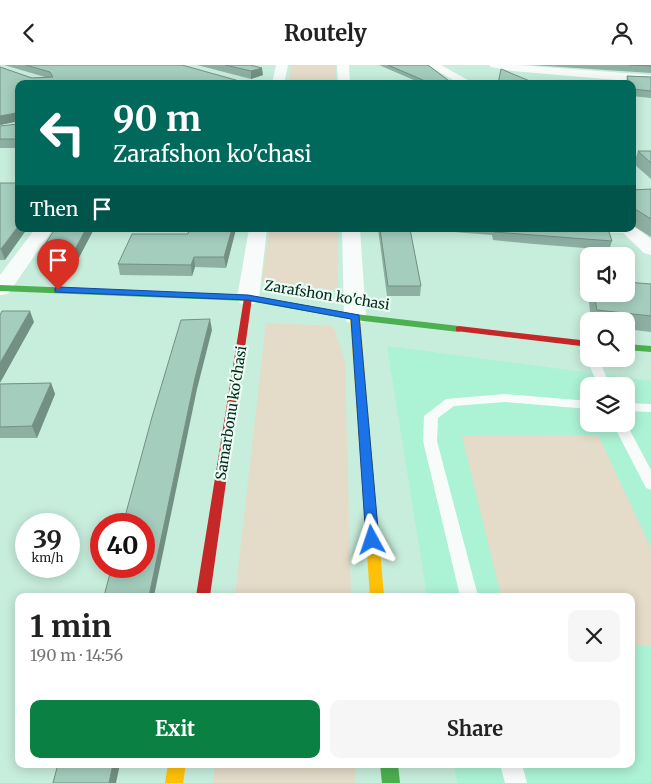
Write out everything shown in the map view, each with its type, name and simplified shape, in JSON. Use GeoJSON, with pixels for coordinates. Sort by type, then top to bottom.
{"type":"FeatureCollection","features":[{"type":"Feature","properties":{"kind":"street"},"geometry":{"type":"LineString","coordinates":[[279,80],[282,65]]}},
{"type":"Feature","properties":{"kind":"street"},"geometry":{"type":"LineString","coordinates":[[342,65],[344,80]]}},
{"type":"Feature","properties":{"kind":"street"},"geometry":{"type":"LineString","coordinates":[[433,65],[461,80]]}},
{"type":"Feature","properties":{"kind":"street"},"geometry":{"type":"LineString","coordinates":[[495,65],[514,69],[651,79]]}},
{"type":"Feature","properties":{"kind":"street"},"geometry":{"type":"LineString","coordinates":[[0,288],[42,232]]}},
{"type":"Feature","properties":{"kind":"street","name":"Samarbonu ko'chasi"},"geometry":{"type":"LineString","coordinates":[[203,593],[258,232]]}},
{"type":"Feature","properties":{"kind":"street"},"geometry":{"type":"LineString","coordinates":[[351,232],[377,593]]}},
{"type":"Feature","properties":{"kind":"street"},"geometry":{"type":"LineString","coordinates":[[631,232],[651,249]]}},
{"type":"Feature","properties":{"kind":"street","name":"Zarafshon ko'chasi"},"geometry":{"type":"LineString","coordinates":[[0,288],[248,298],[356,317],[580,344]]}},
{"type":"Feature","properties":{"kind":"street"},"geometry":{"type":"LineString","coordinates":[[635,348],[651,349]]}},
{"type":"Feature","properties":{"kind":"street"},"geometry":{"type":"LineString","coordinates":[[174,783],[176,768]]}},
{"type":"Feature","properties":{"kind":"street"},"geometry":{"type":"LineString","coordinates":[[389,768],[391,783]]}},
{"type":"Feature","properties":{"kind":"lane"},"geometry":{"type":"LineString","coordinates":[[468,593],[430,441],[431,416],[451,402],[469,400],[505,398],[580,404]]}},
{"type":"Feature","properties":{"kind":"lane"},"geometry":{"type":"LineString","coordinates":[[635,407],[651,408]]}},
{"type":"Feature","properties":{"kind":"lane"},"geometry":{"type":"LineString","coordinates":[[624,432],[651,483]]}},
{"type":"Feature","properties":{"kind":"shaded area"},"geometry":{"type":"Polygon","coordinates":[[[291,65],[336,65],[336,80],[289,80],[291,65]]]}},
{"type":"Feature","properties":{"kind":"shaded area"},"geometry":{"type":"Polygon","coordinates":[[[269,232],[338,232],[338,290],[262,282],[269,232]]]}},
{"type":"Feature","properties":{"kind":"shaded area"},"geometry":{"type":"Polygon","coordinates":[[[266,323],[333,326],[345,361],[351,593],[235,593],[266,323]]]}},
{"type":"Feature","properties":{"kind":"shaded area"},"geometry":{"type":"Polygon","coordinates":[[[387,346],[621,377],[580,377],[580,432],[635,432],[635,379],[651,381],[651,783],[457,783],[455,768],[635,768],[635,593],[427,593],[387,346]]]}},
{"type":"Feature","properties":{"kind":"shaded area"},"geometry":{"type":"Polygon","coordinates":[[[598,435],[651,548],[651,646],[635,646],[635,593],[500,593],[462,436],[598,435]]]}},
{"type":"Feature","properties":{"kind":"shaded area"},"geometry":{"type":"Polygon","coordinates":[[[215,768],[355,768],[355,783],[213,783],[215,768]]]}},
{"type":"Feature","properties":{"kind":"building"},"geometry":{"type":"Polygon","coordinates":[[[26,65],[182,65],[236,80],[15,80],[15,113],[0,116],[0,67],[32,78],[53,77],[50,72],[26,65]]]}},
{"type":"Feature","properties":{"kind":"building"},"geometry":{"type":"Polygon","coordinates":[[[225,65],[250,65],[262,68],[251,71],[225,65]]]}},
{"type":"Feature","properties":{"kind":"building"},"geometry":{"type":"Polygon","coordinates":[[[388,65],[428,65],[448,80],[423,80],[388,65]]]}},
{"type":"Feature","properties":{"kind":"building"},"geometry":{"type":"Polygon","coordinates":[[[501,69],[527,80],[499,80],[501,69]]]}},
{"type":"Feature","properties":{"kind":"building"},"geometry":{"type":"Polygon","coordinates":[[[627,76],[651,77],[651,91],[636,89],[636,80],[628,80],[627,76]]]}},
{"type":"Feature","properties":{"kind":"building"},"geometry":{"type":"Polygon","coordinates":[[[15,124],[15,139],[0,139],[0,126],[15,124]]]}},
{"type":"Feature","properties":{"kind":"building"},"geometry":{"type":"Polygon","coordinates":[[[638,151],[651,151],[651,163],[638,151]]]}},
{"type":"Feature","properties":{"kind":"building"},"geometry":{"type":"Polygon","coordinates":[[[0,183],[15,183],[15,230],[1,249],[0,249],[0,183]]]}},
{"type":"Feature","properties":{"kind":"building"},"geometry":{"type":"Polygon","coordinates":[[[651,189],[651,219],[636,210],[636,190],[651,189]]]}},
{"type":"Feature","properties":{"kind":"building"},"geometry":{"type":"Polygon","coordinates":[[[53,232],[84,232],[72,255],[38,255],[53,232]]]}},
{"type":"Feature","properties":{"kind":"building"},"geometry":{"type":"Polygon","coordinates":[[[188,232],[231,232],[224,257],[194,257],[191,265],[118,264],[132,234],[188,234],[188,232]]]}},
{"type":"Feature","properties":{"kind":"building"},"geometry":{"type":"Polygon","coordinates":[[[380,232],[411,232],[421,286],[388,286],[380,232]]]}},
{"type":"Feature","properties":{"kind":"building"},"geometry":{"type":"Polygon","coordinates":[[[494,232],[609,232],[612,241],[494,232]]]}},
{"type":"Feature","properties":{"kind":"building"},"geometry":{"type":"Polygon","coordinates":[[[635,283],[651,284],[651,316],[635,314],[635,312],[597,310],[596,302],[635,302],[635,283]]]}},
{"type":"Feature","properties":{"kind":"building"},"geometry":{"type":"Polygon","coordinates":[[[2,311],[30,311],[0,363],[0,315],[2,311]]]}},
{"type":"Feature","properties":{"kind":"building"},"geometry":{"type":"Polygon","coordinates":[[[210,319],[195,378],[155,568],[155,513],[126,513],[181,320],[210,319]]]}},
{"type":"Feature","properties":{"kind":"building"},"geometry":{"type":"Polygon","coordinates":[[[51,383],[32,426],[0,427],[0,384],[51,383]]]}},
{"type":"Feature","properties":{"kind":"building"},"geometry":{"type":"Polygon","coordinates":[[[109,578],[153,578],[150,593],[105,593],[109,578]]]}},
{"type":"Feature","properties":{"kind":"building"},"geometry":{"type":"Polygon","coordinates":[[[57,768],[112,768],[109,783],[53,783],[57,768]]]}},
{"type":"Feature","properties":{"kind":"traffic: fast"},"geometry":{"type":"LineString","coordinates":[[0,288],[248,298],[355,317],[459,329]]}},
{"type":"Feature","properties":{"kind":"traffic: fast"},"geometry":{"type":"LineString","coordinates":[[635,348],[651,349]]}},
{"type":"Feature","properties":{"kind":"traffic: fast"},"geometry":{"type":"LineString","coordinates":[[389,768],[391,783]]}},
{"type":"Feature","properties":{"kind":"traffic: slow"},"geometry":{"type":"LineString","coordinates":[[355,317],[377,593]]}},
{"type":"Feature","properties":{"kind":"traffic: slow"},"geometry":{"type":"LineString","coordinates":[[174,783],[176,768]]}},
{"type":"Feature","properties":{"kind":"traffic: jam"},"geometry":{"type":"LineString","coordinates":[[203,593],[248,298]]}},
{"type":"Feature","properties":{"kind":"traffic: jam"},"geometry":{"type":"LineString","coordinates":[[459,329],[580,343]]}},
{"type":"Feature","properties":{"kind":"route"},"geometry":{"type":"LineString","coordinates":[[58,290],[248,298],[356,317],[372,540]]}}]}
